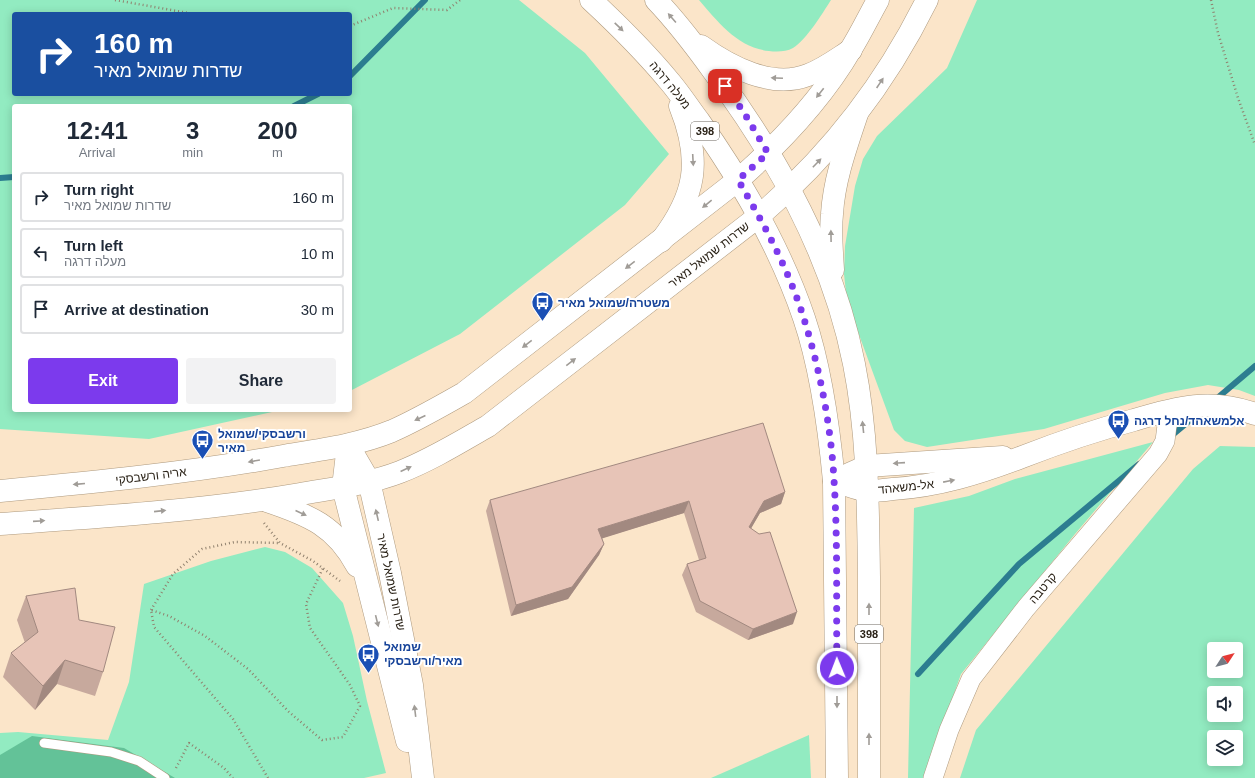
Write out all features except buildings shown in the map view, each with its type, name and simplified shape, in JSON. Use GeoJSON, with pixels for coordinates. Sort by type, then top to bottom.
{"type":"FeatureCollection","features":[{"type":"Feature","properties":{"kind":"street","name":"מעלה דרגה"},"geometry":{"type":"LineString","coordinates":[[591,0],[633,40],[671,83],[713,141],[738,180]]}},
{"type":"Feature","properties":{"kind":"street","name":"398"},"geometry":{"type":"LineString","coordinates":[[656,0],[687,36],[743,111],[790,190],[820,251],[835,289],[855,366],[867,466],[869,778]]}},
{"type":"Feature","properties":{"kind":"street"},"geometry":{"type":"LineString","coordinates":[[348,445],[391,431],[427,415],[464,392],[738,180],[768,153],[800,118],[851,50],[878,0]]}},
{"type":"Feature","properties":{"kind":"street","name":"שדרות שמואל מאיר"},"geometry":{"type":"LineString","coordinates":[[343,487],[369,482],[400,472],[440,454],[488,426],[759,216],[790,190],[822,158],[857,114],[881,82],[915,25],[927,0]]}},
{"type":"Feature","properties":{"kind":"street"},"geometry":{"type":"LineString","coordinates":[[687,36],[714,56],[738,69],[760,76],[778,79],[796,78],[807,75],[828,65],[851,50]]}},
{"type":"Feature","properties":{"kind":"street"},"geometry":{"type":"LineString","coordinates":[[661,241],[676,221],[688,194],[693,172],[692,145],[685,118],[671,83]]}},
{"type":"Feature","properties":{"kind":"street"},"geometry":{"type":"LineString","coordinates":[[835,289],[831,233],[832,212],[840,167],[857,114]]}},
{"type":"Feature","properties":{"kind":"street","name":"398"},"geometry":{"type":"LineString","coordinates":[[738,180],[759,216],[784,266],[804,319],[818,376],[829,433],[834,480],[837,778]]}},
{"type":"Feature","properties":{"kind":"street","name":"אל-משאהד"},"geometry":{"type":"LineString","coordinates":[[834,480],[868,491],[905,488],[957,480],[1113,425],[1169,410],[1191,406],[1218,404],[1238,408],[1255,414]]}},
{"type":"Feature","properties":{"kind":"street","name":"קרטבה"},"geometry":{"type":"LineString","coordinates":[[933,778],[949,730],[971,679],[1026,608],[1158,454],[1165,441],[1169,410]]}},
{"type":"Feature","properties":{"kind":"street","name":"שדרות שמואל מאיר"},"geometry":{"type":"LineString","coordinates":[[348,445],[369,482],[390,573],[412,685],[423,778]]}},
{"type":"Feature","properties":{"kind":"street","name":"שדרות שמואל מאיר"},"geometry":{"type":"LineString","coordinates":[[348,445],[343,487],[416,778]]}},
{"type":"Feature","properties":{"kind":"street","name":"אריה ורשבסקי"},"geometry":{"type":"LineString","coordinates":[[0,491],[118,480],[246,463],[348,445]]}},
{"type":"Feature","properties":{"kind":"street","name":"אל-משאהד"},"geometry":{"type":"LineString","coordinates":[[834,480],[867,466],[1022,457]]}},
{"type":"Feature","properties":{"kind":"street"},"geometry":{"type":"LineString","coordinates":[[0,524],[122,515],[256,501],[343,487]]}},
{"type":"Feature","properties":{"kind":"street"},"geometry":{"type":"LineString","coordinates":[[256,501],[302,512],[328,529],[349,551],[367,584]]}},
{"type":"Feature","properties":{"kind":"lane"},"geometry":{"type":"LineString","coordinates":[[44,743],[111,752],[139,761],[165,778]]}},
{"type":"Feature","properties":{"kind":"path"},"geometry":{"type":"LineString","coordinates":[[115,0],[183,12]]}},
{"type":"Feature","properties":{"kind":"path"},"geometry":{"type":"LineString","coordinates":[[352,25],[393,8],[446,10],[460,0]]}},
{"type":"Feature","properties":{"kind":"path"},"geometry":{"type":"LineString","coordinates":[[1211,0],[1220,40],[1255,146]]}},
{"type":"Feature","properties":{"kind":"path"},"geometry":{"type":"LineString","coordinates":[[256,501],[280,544]]}},
{"type":"Feature","properties":{"kind":"path"},"geometry":{"type":"LineString","coordinates":[[268,778],[233,719],[154,627],[151,610],[172,574],[202,549],[235,542],[280,544],[323,568],[343,583]]}},
{"type":"Feature","properties":{"kind":"path"},"geometry":{"type":"LineString","coordinates":[[151,610],[169,616],[205,636],[242,664],[289,712],[322,740],[343,737],[360,706],[350,685],[310,628],[306,604],[323,568]]}},
{"type":"Feature","properties":{"kind":"path"},"geometry":{"type":"LineString","coordinates":[[174,771],[190,743],[224,768],[233,778]]}},
{"type":"Feature","properties":{"kind":"green space"},"geometry":{"type":"Polygon","coordinates":[[[0,0],[519,0],[585,53],[669,154],[625,205],[460,334],[352,390],[352,104],[12,104],[12,412],[272,412],[149,439],[0,429],[0,0]]]}},
{"type":"Feature","properties":{"kind":"green space"},"geometry":{"type":"Polygon","coordinates":[[[699,0],[831,0],[804,39],[793,48],[778,52],[758,49],[738,39],[721,25],[699,0]]]}},
{"type":"Feature","properties":{"kind":"green space"},"geometry":{"type":"Polygon","coordinates":[[[977,0],[1255,0],[1255,396],[1239,390],[1208,385],[1165,393],[1044,429],[927,447],[905,441],[894,430],[847,302],[844,274],[845,246],[855,186],[863,159],[877,136],[947,68],[977,0]]]}},
{"type":"Feature","properties":{"kind":"green space"},"geometry":{"type":"Polygon","coordinates":[[[1153,442],[1075,534],[961,674],[929,765],[928,778],[908,778],[914,508],[969,496],[1015,479],[1153,442]]]}},
{"type":"Feature","properties":{"kind":"green space"},"geometry":{"type":"Polygon","coordinates":[[[1220,446],[1255,447],[1255,778],[960,778],[976,730],[1193,469],[1220,446]]]}},
{"type":"Feature","properties":{"kind":"green space"},"geometry":{"type":"Polygon","coordinates":[[[265,547],[285,552],[312,568],[343,603],[353,636],[367,701],[386,773],[364,778],[0,778],[0,733],[18,732],[108,740],[129,682],[144,584],[211,561],[265,547]]]}},
{"type":"Feature","properties":{"kind":"green space"},"geometry":{"type":"Polygon","coordinates":[[[809,735],[811,778],[711,778],[809,735]]]}},
{"type":"Feature","properties":{"kind":"green space"},"geometry":{"type":"Polygon","coordinates":[[[32,736],[124,748],[175,778],[0,778],[0,755],[32,736]]]}},
{"type":"Feature","properties":{"kind":"waterway"},"geometry":{"type":"LineString","coordinates":[[352,74],[425,0]]}},
{"type":"Feature","properties":{"kind":"waterway"},"geometry":{"type":"LineString","coordinates":[[298,104],[314,96]]}},
{"type":"Feature","properties":{"kind":"waterway"},"geometry":{"type":"LineString","coordinates":[[0,178],[12,177]]}},
{"type":"Feature","properties":{"kind":"waterway"},"geometry":{"type":"LineString","coordinates":[[1215,400],[1255,366]]}},
{"type":"Feature","properties":{"kind":"waterway"},"geometry":{"type":"LineString","coordinates":[[1170,437],[1200,412]]}},
{"type":"Feature","properties":{"kind":"waterway"},"geometry":{"type":"LineString","coordinates":[[918,674],[1019,564],[1139,464]]}},
{"type":"Feature","properties":{"kind":"place","name":"משטרה/שמואל מאיר"},"geometry":{"type":"Point","coordinates":[542,322]}},
{"type":"Feature","properties":{"kind":"place","name":"אלמשאהד/נחל דרגה"},"geometry":{"type":"Point","coordinates":[1118,440]}},
{"type":"Feature","properties":{"kind":"place","name":"ורשבסקי/שמואל מאיר"},"geometry":{"type":"Point","coordinates":[202,460]}},
{"type":"Feature","properties":{"kind":"place","name":"שמואל מאיר/ורשבסקי"},"geometry":{"type":"Point","coordinates":[368,674]}},
{"type":"Feature","properties":{"kind":"route"},"geometry":{"type":"LineString","coordinates":[[725,86],[743,111],[768,153],[738,180],[759,216],[784,266],[804,319],[818,376],[830,440],[834,480],[837,668]]}}]}
